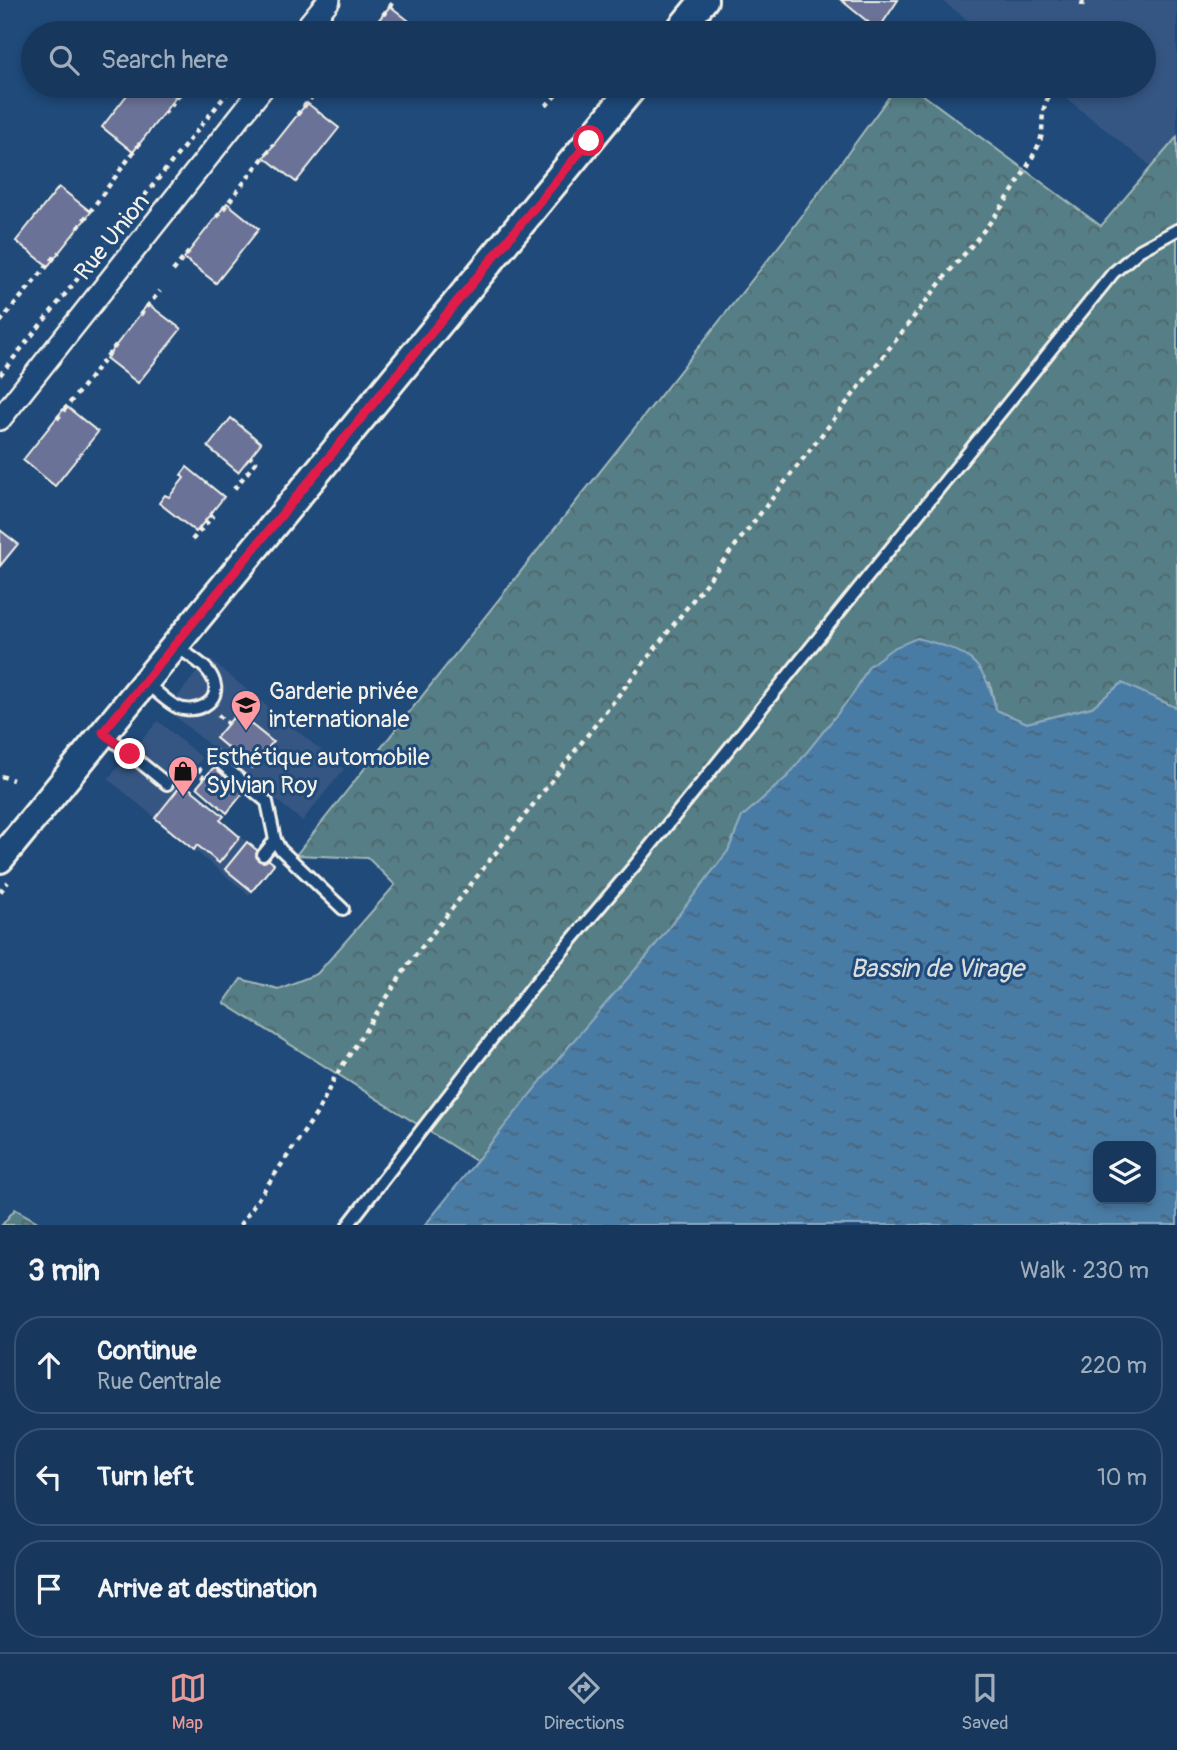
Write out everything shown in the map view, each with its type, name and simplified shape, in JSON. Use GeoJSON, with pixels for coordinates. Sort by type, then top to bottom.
{"type":"FeatureCollection","features":[{"type":"Feature","properties":{"kind":"street"},"geometry":{"type":"LineString","coordinates":[[312,21],[329,0]]}},
{"type":"Feature","properties":{"kind":"street"},"geometry":{"type":"LineString","coordinates":[[687,21],[704,0]]}},
{"type":"Feature","properties":{"kind":"street","name":"Rue Union"},"geometry":{"type":"LineString","coordinates":[[0,419],[254,98]]}},
{"type":"Feature","properties":{"kind":"street"},"geometry":{"type":"LineString","coordinates":[[0,859],[624,98]]}},
{"type":"Feature","properties":{"kind":"lane"},"geometry":{"type":"LineString","coordinates":[[348,1225],[532,987],[635,864],[1113,273],[1140,250],[1177,230]]}},
{"type":"Feature","properties":{"kind":"lane"},"geometry":{"type":"LineString","coordinates":[[144,681],[182,709],[192,710],[206,706],[213,696],[215,682],[210,673],[174,644]]}},
{"type":"Feature","properties":{"kind":"lane"},"geometry":{"type":"LineString","coordinates":[[103,732],[167,784]]}},
{"type":"Feature","properties":{"kind":"lane"},"geometry":{"type":"LineString","coordinates":[[212,756],[267,802],[275,840],[291,862],[343,909]]}},
{"type":"Feature","properties":{"kind":"lane"},"geometry":{"type":"LineString","coordinates":[[263,855],[275,840]]}},
{"type":"Feature","properties":{"kind":"path"},"geometry":{"type":"LineString","coordinates":[[383,15],[395,0]]}},
{"type":"Feature","properties":{"kind":"path"},"geometry":{"type":"LineString","coordinates":[[164,114],[177,98]]}},
{"type":"Feature","properties":{"kind":"path","name":"Rue Union"},"geometry":{"type":"LineString","coordinates":[[0,375],[223,98]]}},
{"type":"Feature","properties":{"kind":"path"},"geometry":{"type":"LineString","coordinates":[[297,116],[311,98]]}},
{"type":"Feature","properties":{"kind":"path"},"geometry":{"type":"LineString","coordinates":[[546,106],[553,98]]}},
{"type":"Feature","properties":{"kind":"path"},"geometry":{"type":"LineString","coordinates":[[240,1225],[317,1113],[342,1066],[408,965],[948,273],[995,220],[1041,142],[1042,109],[1049,98]]}},
{"type":"Feature","properties":{"kind":"path"},"geometry":{"type":"LineString","coordinates":[[78,228],[144,139]]}},
{"type":"Feature","properties":{"kind":"path"},"geometry":{"type":"LineString","coordinates":[[217,216],[274,144]]}},
{"type":"Feature","properties":{"kind":"path"},"geometry":{"type":"LineString","coordinates":[[173,271],[192,247]]}},
{"type":"Feature","properties":{"kind":"path"},"geometry":{"type":"LineString","coordinates":[[0,322],[59,252]]}},
{"type":"Feature","properties":{"kind":"path"},"geometry":{"type":"LineString","coordinates":[[140,316],[160,291]]}},
{"type":"Feature","properties":{"kind":"path"},"geometry":{"type":"LineString","coordinates":[[57,419],[116,345]]}},
{"type":"Feature","properties":{"kind":"path"},"geometry":{"type":"LineString","coordinates":[[234,489],[256,462],[250,457]]}},
{"type":"Feature","properties":{"kind":"path"},"geometry":{"type":"LineString","coordinates":[[192,540],[212,517],[210,515]]}},
{"type":"Feature","properties":{"kind":"path"},"geometry":{"type":"LineString","coordinates":[[215,712],[228,724]]}},
{"type":"Feature","properties":{"kind":"path"},"geometry":{"type":"LineString","coordinates":[[1,776],[13,780]]}},
{"type":"Feature","properties":{"kind":"shaded area"},"geometry":{"type":"Polygon","coordinates":[[[941,0],[1177,0],[1177,137],[1152,167],[1066,98],[1156,98],[1156,21],[969,21],[941,0]]]}},
{"type":"Feature","properties":{"kind":"shaded area","name":"Garderie privée internationale"},"geometry":{"type":"Polygon","coordinates":[[[208,658],[344,769],[302,821],[167,710],[208,658]]]}},
{"type":"Feature","properties":{"kind":"shaded area"},"geometry":{"type":"Polygon","coordinates":[[[158,721],[202,758],[184,783],[224,816],[221,821],[274,864],[249,895],[108,779],[158,721]]]}},
{"type":"Feature","properties":{"kind":"green space"},"geometry":{"type":"Polygon","coordinates":[[[888,98],[927,98],[1101,226],[1177,137],[1177,708],[1122,684],[1092,707],[1027,723],[996,710],[990,683],[869,666],[854,693],[788,776],[742,817],[728,851],[647,956],[476,1161],[224,1003],[241,979],[278,989],[317,974],[395,885],[368,858],[296,855],[790,232],[888,98]]]}},
{"type":"Feature","properties":{"kind":"green space"},"geometry":{"type":"Polygon","coordinates":[[[15,1209],[43,1225],[2,1225],[15,1209]]]}},
{"type":"Feature","properties":{"kind":"water","name":"Bassin de Virage"},"geometry":{"type":"Polygon","coordinates":[[[917,638],[948,647],[970,659],[979,668],[996,710],[1027,723],[1092,707],[1122,683],[1177,708],[1177,1225],[425,1225],[574,1040],[647,956],[728,851],[742,817],[788,776],[854,693],[869,666],[893,648],[917,638]]]}},
{"type":"Feature","properties":{"kind":"building"},"geometry":{"type":"Polygon","coordinates":[[[841,0],[898,0],[884,21],[867,21],[841,0]]]}},
{"type":"Feature","properties":{"kind":"building"},"geometry":{"type":"Polygon","coordinates":[[[390,6],[409,21],[378,21],[390,6]]]}},
{"type":"Feature","properties":{"kind":"building"},"geometry":{"type":"Polygon","coordinates":[[[125,98],[175,98],[133,152],[102,127],[125,98]]]}},
{"type":"Feature","properties":{"kind":"building"},"geometry":{"type":"Polygon","coordinates":[[[307,103],[339,128],[296,182],[264,157],[307,103]]]}},
{"type":"Feature","properties":{"kind":"building"},"geometry":{"type":"Polygon","coordinates":[[[59,187],[91,212],[48,266],[16,241],[59,187]]]}},
{"type":"Feature","properties":{"kind":"building"},"geometry":{"type":"Polygon","coordinates":[[[227,203],[259,229],[216,283],[184,258],[227,203]]]}},
{"type":"Feature","properties":{"kind":"building"},"geometry":{"type":"Polygon","coordinates":[[[148,304],[181,329],[138,383],[106,358],[148,304]]]}},
{"type":"Feature","properties":{"kind":"building"},"geometry":{"type":"Polygon","coordinates":[[[66,406],[98,432],[55,486],[23,460],[66,406]]]}},
{"type":"Feature","properties":{"kind":"building"},"geometry":{"type":"Polygon","coordinates":[[[231,418],[261,443],[238,472],[208,447],[231,418]]]}},
{"type":"Feature","properties":{"kind":"building"},"geometry":{"type":"Polygon","coordinates":[[[187,467],[224,497],[196,532],[159,503],[165,495],[169,497],[184,478],[181,475],[187,467]]]}},
{"type":"Feature","properties":{"kind":"building"},"geometry":{"type":"Polygon","coordinates":[[[0,530],[18,544],[0,566],[0,530]]]}},
{"type":"Feature","properties":{"kind":"building"},"geometry":{"type":"Polygon","coordinates":[[[237,713],[273,742],[252,768],[216,738],[237,713]]]}},
{"type":"Feature","properties":{"kind":"building"},"geometry":{"type":"Polygon","coordinates":[[[214,767],[244,792],[227,813],[197,787],[214,767]]]}},
{"type":"Feature","properties":{"kind":"building"},"geometry":{"type":"Polygon","coordinates":[[[183,783],[224,816],[220,820],[240,837],[219,863],[197,845],[194,850],[155,818],[183,783]]]}},
{"type":"Feature","properties":{"kind":"building"},"geometry":{"type":"Polygon","coordinates":[[[247,842],[274,864],[252,891],[225,869],[247,842]]]}},
{"type":"Feature","properties":{"kind":"place","name":"Garderie privée internationale"},"geometry":{"type":"Point","coordinates":[246,732]}},
{"type":"Feature","properties":{"kind":"place","name":"Esthétique automobile Sylvian Roy"},"geometry":{"type":"Point","coordinates":[183,798]}},
{"type":"Feature","properties":{"kind":"route"},"geometry":{"type":"LineString","coordinates":[[130,754],[103,732],[589,141]]}}]}
